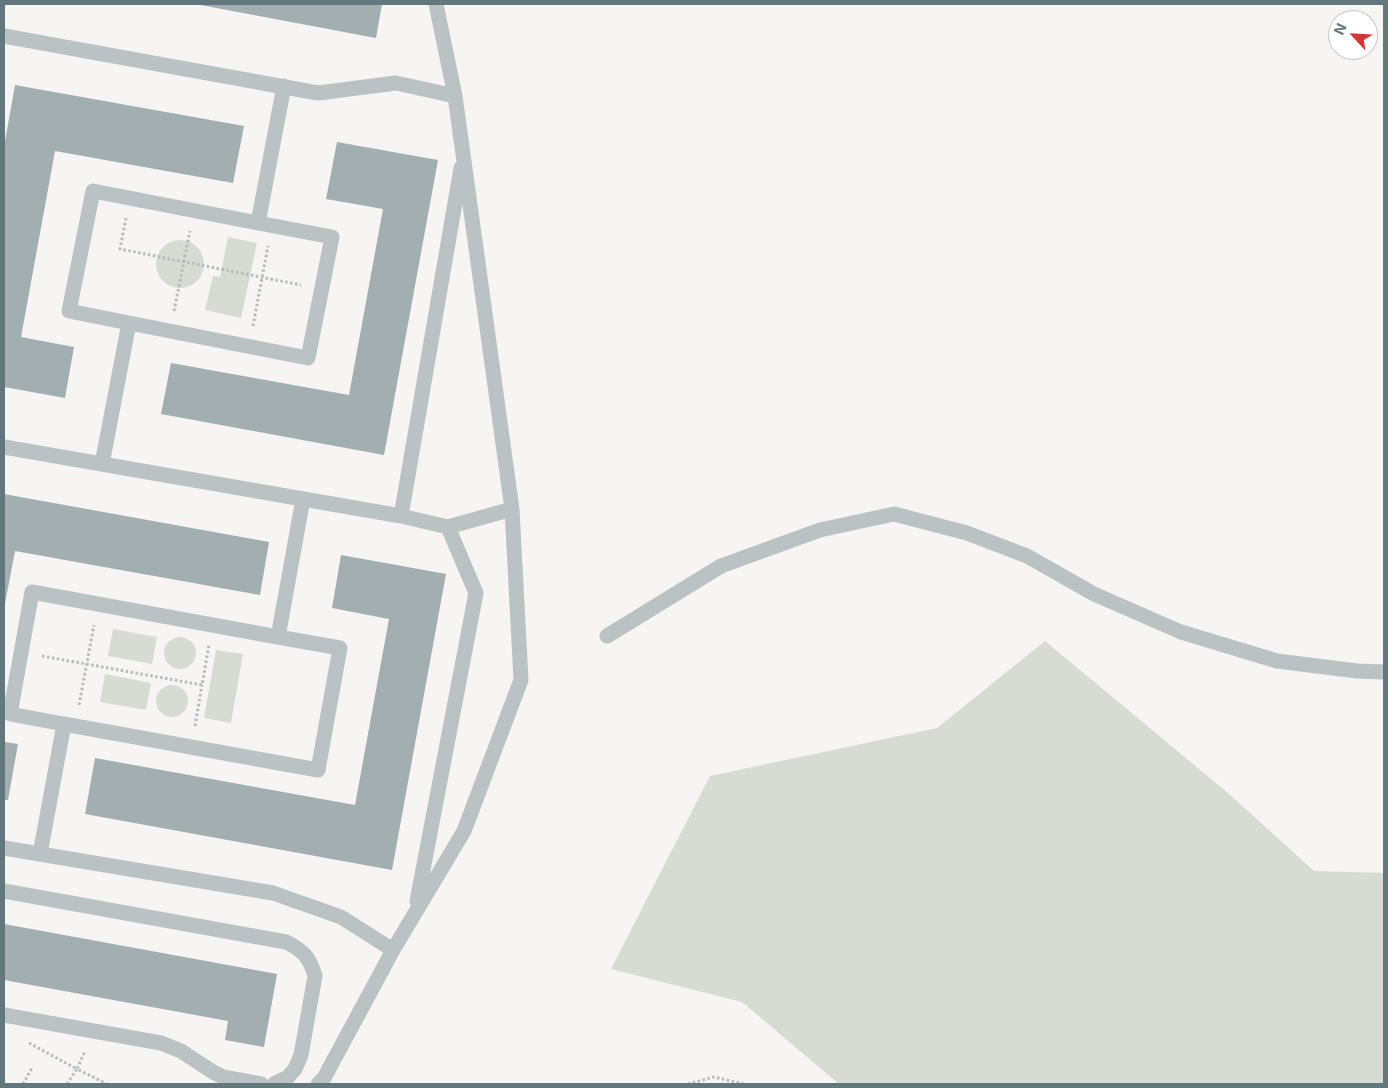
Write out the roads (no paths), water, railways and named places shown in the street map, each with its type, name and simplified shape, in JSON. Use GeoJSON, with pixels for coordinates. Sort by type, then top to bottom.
{"type":"FeatureCollection","features":[{"type":"Feature","properties":{"kind":"lane"},"geometry":{"type":"LineString","coordinates":[[318,1084],[324,1078],[393,950],[464,831],[521,680],[512,509],[464,152],[455,96],[436,4]]}},
{"type":"Feature","properties":{"kind":"lane"},"geometry":{"type":"LineString","coordinates":[[4,36],[318,92],[396,83],[455,96]]}},
{"type":"Feature","properties":{"kind":"lane"},"geometry":{"type":"LineString","coordinates":[[265,224],[284,86]]}},
{"type":"Feature","properties":{"kind":"lane"},"geometry":{"type":"LineString","coordinates":[[402,516],[464,152]]}},
{"type":"Feature","properties":{"kind":"lane"},"geometry":{"type":"LineString","coordinates":[[92,191],[265,224],[332,237],[308,358],[69,311],[92,191]]}},
{"type":"Feature","properties":{"kind":"lane"},"geometry":{"type":"LineString","coordinates":[[102,464],[129,323]]}},
{"type":"Feature","properties":{"kind":"lane"},"geometry":{"type":"LineString","coordinates":[[4,447],[402,516],[448,527],[512,509]]}},
{"type":"Feature","properties":{"kind":"lane"},"geometry":{"type":"LineString","coordinates":[[278,637],[303,499]]}},
{"type":"Feature","properties":{"kind":"lane"},"geometry":{"type":"LineString","coordinates":[[607,636],[721,566],[820,530],[894,514],[968,533],[1027,556],[1094,594],[1181,632],[1277,661],[1357,671],[1384,672]]}},
{"type":"Feature","properties":{"kind":"lane"},"geometry":{"type":"LineString","coordinates":[[415,912],[476,593],[448,527]]}},
{"type":"Feature","properties":{"kind":"lane"},"geometry":{"type":"LineString","coordinates":[[32,592],[278,637],[340,648],[318,770],[10,714],[32,592]]}},
{"type":"Feature","properties":{"kind":"lane"},"geometry":{"type":"LineString","coordinates":[[40,854],[70,725]]}},
{"type":"Feature","properties":{"kind":"lane"},"geometry":{"type":"LineString","coordinates":[[4,848],[273,893],[341,917],[393,950]]}},
{"type":"Feature","properties":{"kind":"lane"},"geometry":{"type":"LineString","coordinates":[[4,891],[286,942],[297,947],[306,954],[312,963],[315,976],[301,1055],[295,1070],[288,1077],[274,1084]]}},
{"type":"Feature","properties":{"kind":"lane"},"geometry":{"type":"LineString","coordinates":[[4,1015],[161,1043],[181,1051],[223,1077],[261,1084]]}}]}
